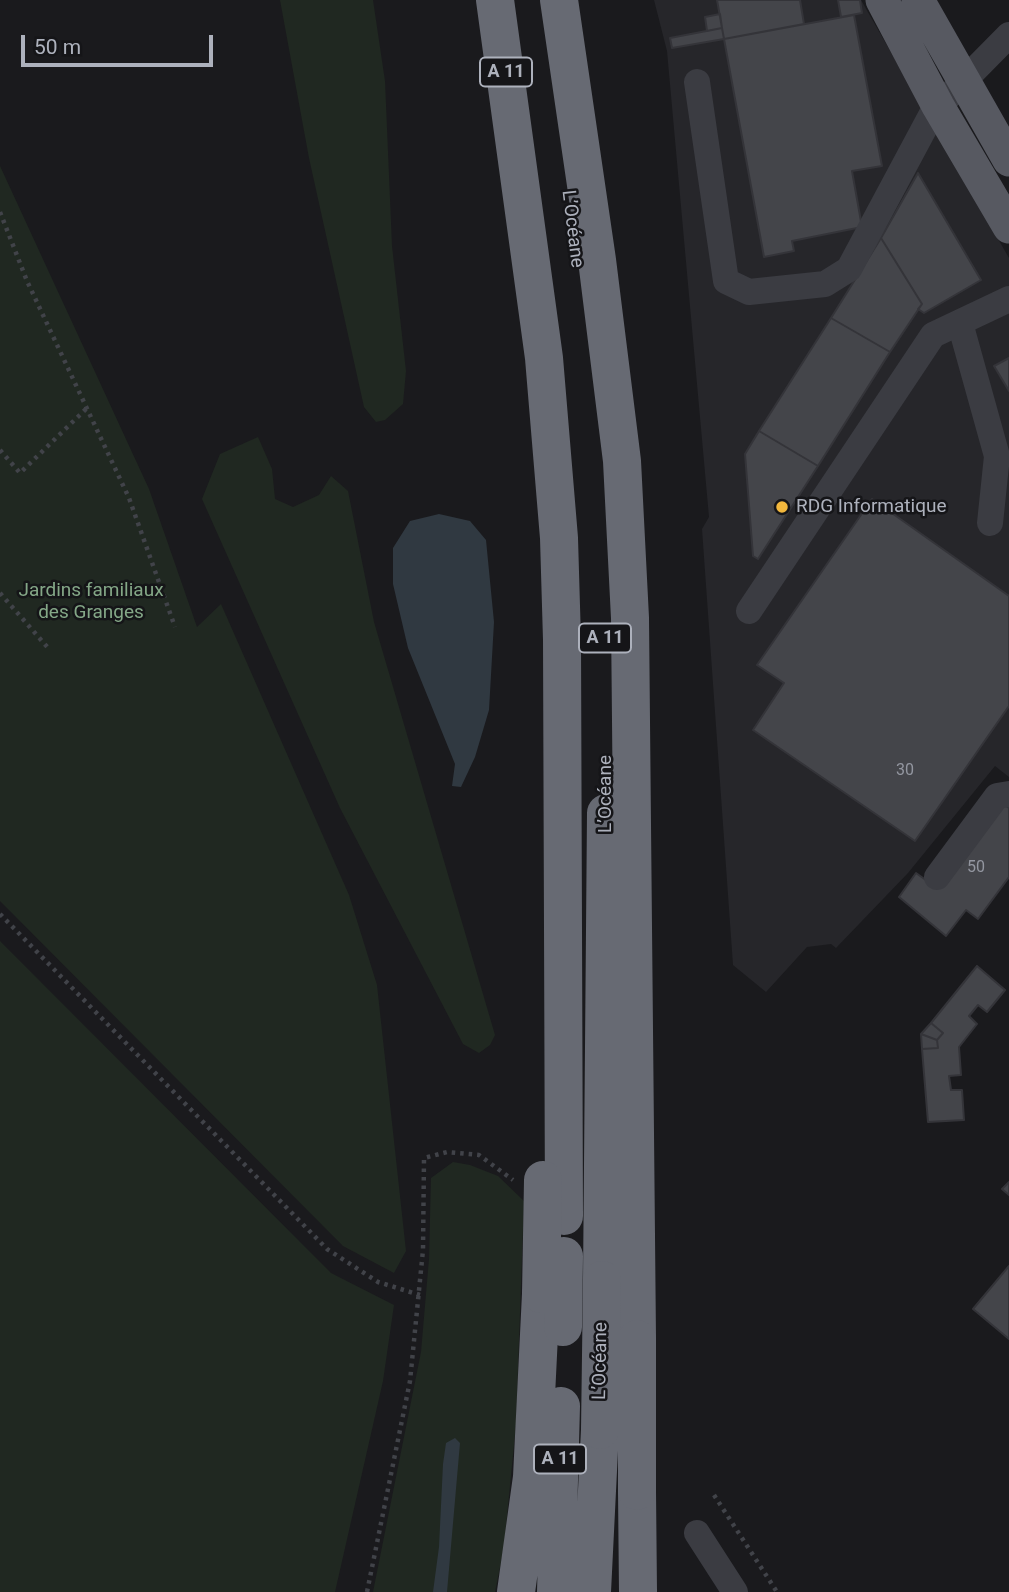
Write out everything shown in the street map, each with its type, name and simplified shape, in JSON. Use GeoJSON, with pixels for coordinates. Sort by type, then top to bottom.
{"type":"FeatureCollection","features":[{"type":"Feature","properties":{"kind":"highway","name":"L’Océane"},"geometry":{"type":"LineString","coordinates":[[495,0],[526,210],[554,458],[562,640],[564,1216],[556,1592]]}},
{"type":"Feature","properties":{"kind":"highway","name":"L’Océane"},"geometry":{"type":"LineString","coordinates":[[539,0],[585,334],[605,591],[602,1280],[600,1430],[592,1592]]}},
{"type":"Feature","properties":{"kind":"highway"},"geometry":{"type":"LineString","coordinates":[[559,0],[597,260],[622,461],[630,618],[638,1592]]}},
{"type":"Feature","properties":{"kind":"highway"},"geometry":{"type":"LineString","coordinates":[[516,1592],[532,1476],[541,1294],[530,1182],[564,1027]]}},
{"type":"Feature","properties":{"kind":"main road"},"geometry":{"type":"LineString","coordinates":[[883,0],[938,106],[1009,227]]}},
{"type":"Feature","properties":{"kind":"main road"},"geometry":{"type":"LineString","coordinates":[[918,0],[1009,160]]}},
{"type":"Feature","properties":{"kind":"street"},"geometry":{"type":"LineString","coordinates":[[697,82],[726,281],[749,292],[825,284],[849,269],[938,106],[1009,35]]}},
{"type":"Feature","properties":{"kind":"street"},"geometry":{"type":"LineString","coordinates":[[749,611],[933,335],[1009,299]]}},
{"type":"Feature","properties":{"kind":"street"},"geometry":{"type":"LineString","coordinates":[[960,323],[997,456],[990,523]]}},
{"type":"Feature","properties":{"kind":"street"},"geometry":{"type":"LineString","coordinates":[[937,877],[997,796],[1009,794]]}},
{"type":"Feature","properties":{"kind":"street"},"geometry":{"type":"LineString","coordinates":[[697,1533],[735,1592]]}},
{"type":"Feature","properties":{"kind":"path"},"geometry":{"type":"LineString","coordinates":[[0,212],[27,281],[129,498],[175,627]]}},
{"type":"Feature","properties":{"kind":"path"},"geometry":{"type":"LineString","coordinates":[[0,450],[20,472],[88,407]]}},
{"type":"Feature","properties":{"kind":"path"},"geometry":{"type":"LineString","coordinates":[[0,593],[49,649]]}},
{"type":"Feature","properties":{"kind":"path"},"geometry":{"type":"LineString","coordinates":[[0,914],[327,1249],[378,1282],[420,1295]]}},
{"type":"Feature","properties":{"kind":"path"},"geometry":{"type":"LineString","coordinates":[[367,1592],[411,1381],[420,1295],[424,1158],[447,1152],[479,1155],[530,1182]]}},
{"type":"Feature","properties":{"kind":"path"},"geometry":{"type":"LineString","coordinates":[[714,1495],[777,1592]]}},
{"type":"Feature","properties":{"kind":"shaded area"},"geometry":{"type":"Polygon","coordinates":[[[654,0],[861,0],[1009,258],[1009,777],[995,766],[908,873],[836,948],[831,944],[807,947],[766,992],[733,965],[702,529],[709,517],[667,51],[654,0]]]}},
{"type":"Feature","properties":{"kind":"shaded area"},"geometry":{"type":"Polygon","coordinates":[[[439,514],[470,521],[486,540],[494,622],[489,710],[475,757],[461,787],[452,786],[455,764],[408,648],[393,584],[393,548],[410,521],[439,514]]]}},
{"type":"Feature","properties":{"kind":"shaded area"},"geometry":{"type":"Polygon","coordinates":[[[455,1438],[460,1443],[447,1592],[433,1592],[446,1443],[455,1438]]]}},
{"type":"Feature","properties":{"kind":"green space"},"geometry":{"type":"Polygon","coordinates":[[[280,0],[373,0],[385,81],[392,246],[406,371],[403,404],[385,420],[376,422],[364,407],[309,158],[280,0]]]}},
{"type":"Feature","properties":{"kind":"green space","name":"Jardins familiaux des Granges"},"geometry":{"type":"Polygon","coordinates":[[[0,166],[149,489],[197,627],[221,604],[349,895],[377,985],[406,1251],[394,1273],[343,1246],[0,901],[0,166]]]}},
{"type":"Feature","properties":{"kind":"green space"},"geometry":{"type":"Polygon","coordinates":[[[258,437],[272,469],[275,499],[293,507],[319,495],[331,476],[348,491],[374,622],[495,1035],[490,1045],[479,1053],[463,1044],[340,808],[202,499],[220,454],[258,437]]]}},
{"type":"Feature","properties":{"kind":"green space"},"geometry":{"type":"Polygon","coordinates":[[[0,941],[331,1273],[394,1305],[383,1381],[335,1592],[0,1592],[0,941]]]}},
{"type":"Feature","properties":{"kind":"green space"},"geometry":{"type":"Polygon","coordinates":[[[453,1162],[470,1165],[498,1176],[524,1201],[516,1424],[504,1547],[495,1592],[373,1592],[421,1352],[429,1259],[431,1178],[453,1162]]]}},
{"type":"Feature","properties":{"kind":"building"},"geometry":{"type":"Polygon","coordinates":[[[717,0],[800,0],[804,24],[724,39],[717,0]]]}},
{"type":"Feature","properties":{"kind":"building"},"geometry":{"type":"Polygon","coordinates":[[[838,0],[860,0],[862,13],[841,17],[838,0]]]}},
{"type":"Feature","properties":{"kind":"building"},"geometry":{"type":"Polygon","coordinates":[[[720,14],[722,28],[707,31],[705,17],[720,14]]]}},
{"type":"Feature","properties":{"kind":"building"},"geometry":{"type":"Polygon","coordinates":[[[854,15],[882,166],[852,171],[862,227],[792,241],[794,251],[764,257],[724,39],[854,15]]]}},
{"type":"Feature","properties":{"kind":"building"},"geometry":{"type":"Polygon","coordinates":[[[722,28],[724,39],[672,48],[670,38],[722,28]]]}},
{"type":"Feature","properties":{"kind":"building"},"geometry":{"type":"Polygon","coordinates":[[[918,173],[981,280],[924,313],[918,309],[922,304],[881,238],[918,173]]]}},
{"type":"Feature","properties":{"kind":"building"},"geometry":{"type":"Polygon","coordinates":[[[881,238],[922,304],[890,352],[831,318],[881,238]]]}},
{"type":"Feature","properties":{"kind":"building"},"geometry":{"type":"Polygon","coordinates":[[[831,318],[890,352],[818,466],[759,431],[831,318]]]}},
{"type":"Feature","properties":{"kind":"building"},"geometry":{"type":"Polygon","coordinates":[[[1009,358],[1009,391],[994,366],[1009,358]]]}},
{"type":"Feature","properties":{"kind":"building"},"geometry":{"type":"Polygon","coordinates":[[[759,431],[818,466],[758,559],[753,556],[745,454],[759,431]]]}},
{"type":"Feature","properties":{"kind":"building"},"geometry":{"type":"Polygon","coordinates":[[[872,499],[1009,596],[1009,706],[915,841],[753,730],[784,683],[757,665],[872,499]]]}},
{"type":"Feature","properties":{"kind":"building"},"geometry":{"type":"Polygon","coordinates":[[[1001,802],[1009,808],[1009,877],[978,919],[966,910],[946,936],[899,897],[916,873],[937,888],[1001,802]]]}},
{"type":"Feature","properties":{"kind":"building"},"geometry":{"type":"Polygon","coordinates":[[[977,966],[1005,990],[987,1012],[978,1005],[969,1016],[977,1024],[959,1047],[961,1075],[949,1076],[951,1090],[962,1090],[964,1120],[928,1122],[922,1049],[938,1048],[937,1040],[943,1033],[931,1023],[977,966]]]}},
{"type":"Feature","properties":{"kind":"building"},"geometry":{"type":"Polygon","coordinates":[[[931,1023],[943,1033],[937,1040],[921,1034],[931,1023]]]}},
{"type":"Feature","properties":{"kind":"building"},"geometry":{"type":"Polygon","coordinates":[[[921,1034],[937,1040],[938,1048],[922,1049],[921,1034]]]}},
{"type":"Feature","properties":{"kind":"building"},"geometry":{"type":"Polygon","coordinates":[[[1009,1182],[1009,1195],[1002,1189],[1009,1182]]]}},
{"type":"Feature","properties":{"kind":"building"},"geometry":{"type":"Polygon","coordinates":[[[1009,1266],[1009,1339],[973,1309],[1009,1266]]]}},
{"type":"Feature","properties":{"kind":"place","name":"RDG Informatique"},"geometry":{"type":"Point","coordinates":[782,507]}}]}
